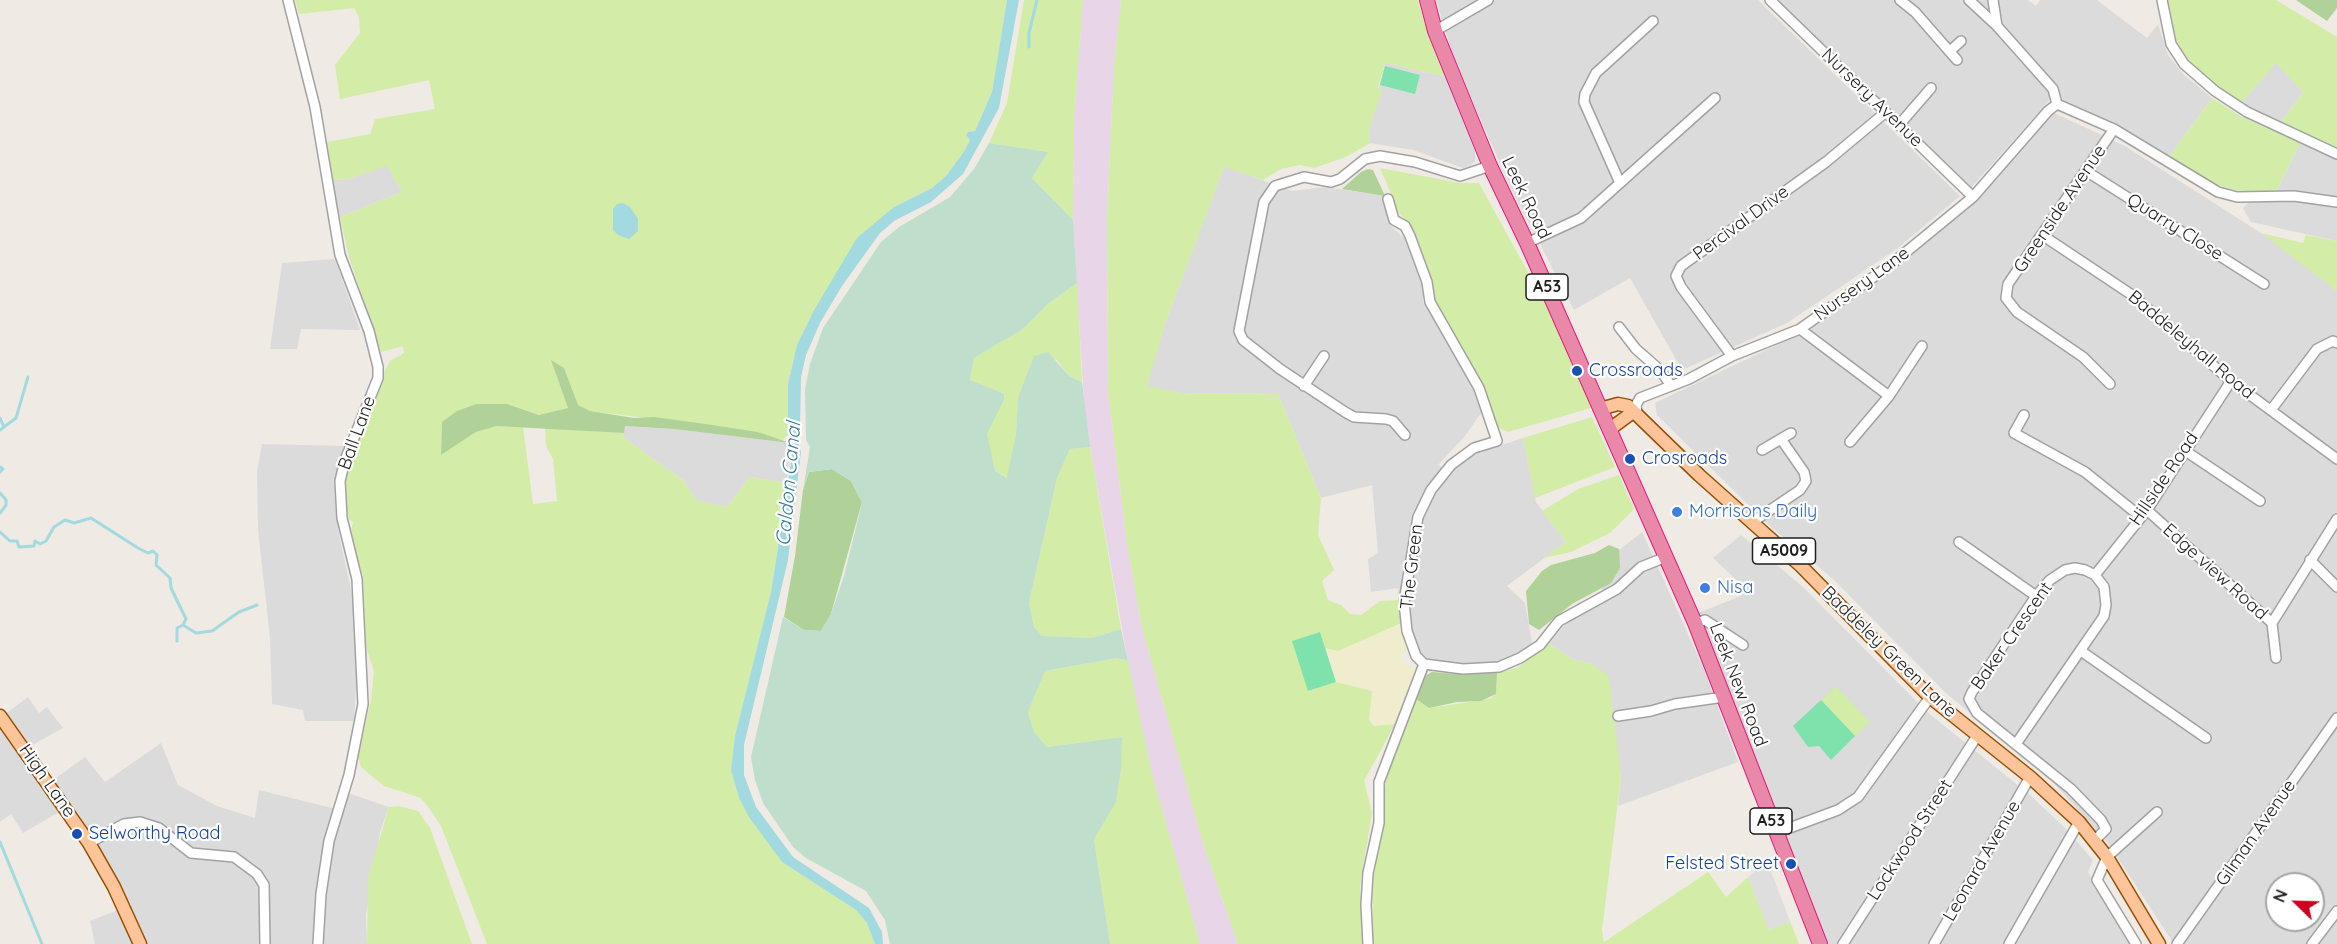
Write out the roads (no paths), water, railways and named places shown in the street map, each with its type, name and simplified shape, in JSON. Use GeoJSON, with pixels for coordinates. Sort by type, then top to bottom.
{"type":"FeatureCollection","features":[{"type":"Feature","properties":{"kind":"highway","name":"Leek Road"},"geometry":{"type":"LineString","coordinates":[[1427,0],[1435,31],[1490,166],[1527,243],[1600,409]]}},
{"type":"Feature","properties":{"kind":"highway","name":"Leek New Road"},"geometry":{"type":"LineString","coordinates":[[1600,409],[1695,623],[1820,944]]}},
{"type":"Feature","properties":{"kind":"main road"},"geometry":{"type":"LineString","coordinates":[[1600,409],[1618,404],[1628,406],[1635,413],[1610,429]]}},
{"type":"Feature","properties":{"kind":"main road","name":"Baddeley Green Lane"},"geometry":{"type":"LineString","coordinates":[[1635,413],[1751,523],[1801,566],[1930,697],[2030,777],[2079,822],[2107,857],[2159,944]]}},
{"type":"Feature","properties":{"kind":"main road","name":"High Lane"},"geometry":{"type":"LineString","coordinates":[[0,716],[89,843],[114,887],[140,944]]}},
{"type":"Feature","properties":{"kind":"street","name":"Ball Lane"},"geometry":{"type":"LineString","coordinates":[[288,0],[315,107],[340,255],[369,332],[378,367],[378,378],[345,460],[340,481],[342,518],[357,579],[363,704],[349,775],[329,841],[321,894],[318,944]]}},
{"type":"Feature","properties":{"kind":"street"},"geometry":{"type":"LineString","coordinates":[[1435,31],[1488,0]]}},
{"type":"Feature","properties":{"kind":"street","name":"Nursery Avenue"},"geometry":{"type":"LineString","coordinates":[[1770,0],[1973,197]]}},
{"type":"Feature","properties":{"kind":"street"},"geometry":{"type":"LineString","coordinates":[[1900,0],[1915,12],[1958,60]]}},
{"type":"Feature","properties":{"kind":"street"},"geometry":{"type":"LineString","coordinates":[[1969,0],[1997,26],[2054,89],[2057,104],[2114,129],[2218,192],[2237,197],[2294,196],[2337,202]]}},
{"type":"Feature","properties":{"kind":"street"},"geometry":{"type":"LineString","coordinates":[[1993,0],[1997,26]]}},
{"type":"Feature","properties":{"kind":"street"},"geometry":{"type":"LineString","coordinates":[[2162,0],[2171,44],[2184,64],[2215,91],[2247,112],[2337,154]]}},
{"type":"Feature","properties":{"kind":"street"},"geometry":{"type":"LineString","coordinates":[[1620,183],[1584,102],[1585,94],[1596,73],[1653,21]]}},
{"type":"Feature","properties":{"kind":"street"},"geometry":{"type":"LineString","coordinates":[[1950,51],[1961,41]]}},
{"type":"Feature","properties":{"kind":"street"},"geometry":{"type":"LineString","coordinates":[[1899,125],[1930,88]]}},
{"type":"Feature","properties":{"kind":"street"},"geometry":{"type":"LineString","coordinates":[[1527,243],[1581,218],[1715,98]]}},
{"type":"Feature","properties":{"kind":"street","name":"Nursery Lane"},"geometry":{"type":"LineString","coordinates":[[1635,413],[1640,398],[1671,386],[1732,356],[1800,329],[1890,266],[1973,197],[2048,111],[2057,104]]}},
{"type":"Feature","properties":{"kind":"street","name":"Percival Drive"},"geometry":{"type":"LineString","coordinates":[[1732,356],[1681,287],[1676,276],[1681,266],[1826,162],[1886,112]]}},
{"type":"Feature","properties":{"kind":"street","name":"Greenside Avenue"},"geometry":{"type":"LineString","coordinates":[[2110,384],[2083,357],[2017,312],[2006,298],[2008,284],[2114,129]]}},
{"type":"Feature","properties":{"kind":"street"},"geometry":{"type":"LineString","coordinates":[[1405,435],[1393,421],[1379,417],[1354,417],[1304,386],[1243,340],[1239,331],[1264,202],[1275,186],[1304,177],[1331,182],[1340,179],[1365,159],[1380,156],[1415,162],[1460,176],[1490,166]]}},
{"type":"Feature","properties":{"kind":"street","name":"Quarry Close"},"geometry":{"type":"LineString","coordinates":[[2086,171],[2264,284]]}},
{"type":"Feature","properties":{"kind":"street","name":"The Green"},"geometry":{"type":"LineString","coordinates":[[1388,199],[1394,220],[1405,226],[1410,236],[1427,282],[1430,302],[1479,387],[1497,441],[1474,448],[1451,465],[1431,490],[1418,517],[1404,602],[1407,631],[1416,656],[1424,664]]}},
{"type":"Feature","properties":{"kind":"street","name":"Baddeleyhall Road"},"geometry":{"type":"LineString","coordinates":[[2042,235],[2133,295],[2231,381],[2337,459]]}},
{"type":"Feature","properties":{"kind":"street"},"geometry":{"type":"LineString","coordinates":[[1619,327],[1636,349],[1661,371],[1671,386]]}},
{"type":"Feature","properties":{"kind":"street"},"geometry":{"type":"LineString","coordinates":[[1800,329],[1889,396]]}},
{"type":"Feature","properties":{"kind":"street"},"geometry":{"type":"LineString","coordinates":[[2271,410],[2317,349],[2333,341],[2337,343]]}},
{"type":"Feature","properties":{"kind":"street"},"geometry":{"type":"LineString","coordinates":[[1850,442],[1889,396],[1922,346]]}},
{"type":"Feature","properties":{"kind":"street"},"geometry":{"type":"LineString","coordinates":[[1304,386],[1324,356]]}},
{"type":"Feature","properties":{"kind":"street","name":"Hillside Road"},"geometry":{"type":"LineString","coordinates":[[2095,575],[2144,513],[2231,381]]}},
{"type":"Feature","properties":{"kind":"street","name":"Edge view Road"},"geometry":{"type":"LineString","coordinates":[[2024,416],[2014,433],[2085,472],[2144,513],[2272,623],[2337,519]]}},
{"type":"Feature","properties":{"kind":"street"},"geometry":{"type":"LineString","coordinates":[[1762,450],[1791,433]]}},
{"type":"Feature","properties":{"kind":"street"},"geometry":{"type":"LineString","coordinates":[[1751,523],[1800,490],[1806,481],[1804,472],[1781,440]]}},
{"type":"Feature","properties":{"kind":"street"},"geometry":{"type":"LineString","coordinates":[[2184,450],[2260,501]]}},
{"type":"Feature","properties":{"kind":"street"},"geometry":{"type":"LineString","coordinates":[[1959,542],[2036,596]]}},
{"type":"Feature","properties":{"kind":"street"},"geometry":{"type":"LineString","coordinates":[[1368,944],[1366,905],[1368,873],[1379,823],[1379,782],[1424,664],[1462,669],[1499,667],[1520,658],[1540,645],[1559,621],[1617,589],[1641,567],[1666,557]]}},
{"type":"Feature","properties":{"kind":"street"},"geometry":{"type":"LineString","coordinates":[[2310,560],[2337,587]]}},
{"type":"Feature","properties":{"kind":"street","name":"Baker Crescent"},"geometry":{"type":"LineString","coordinates":[[1980,715],[1971,707],[1972,692],[2036,596],[2057,573],[2065,570],[2075,568],[2095,575]]}},
{"type":"Feature","properties":{"kind":"street"},"geometry":{"type":"LineString","coordinates":[[2016,744],[2104,616],[2106,605],[2104,587],[2095,575]]}},
{"type":"Feature","properties":{"kind":"street"},"geometry":{"type":"LineString","coordinates":[[1695,623],[1705,620],[1743,645]]}},
{"type":"Feature","properties":{"kind":"street"},"geometry":{"type":"LineString","coordinates":[[2272,623],[2276,658]]}},
{"type":"Feature","properties":{"kind":"street"},"geometry":{"type":"LineString","coordinates":[[2081,651],[2206,738]]}},
{"type":"Feature","properties":{"kind":"street"},"geometry":{"type":"LineString","coordinates":[[1624,712],[1724,697]]}},
{"type":"Feature","properties":{"kind":"street"},"geometry":{"type":"LineString","coordinates":[[1776,833],[1838,810],[1858,797],[1930,697]]}},
{"type":"Feature","properties":{"kind":"street","name":"Lockwood Street"},"geometry":{"type":"LineString","coordinates":[[1843,944],[1973,732],[1980,715]]}},
{"type":"Feature","properties":{"kind":"street","name":"Baddeley Green Lane"},"geometry":{"type":"LineString","coordinates":[[1980,715],[2071,789],[2101,820],[2106,829],[2094,841]]}},
{"type":"Feature","properties":{"kind":"street","name":"Gilman Avenue"},"geometry":{"type":"LineString","coordinates":[[2177,944],[2336,721]]}},
{"type":"Feature","properties":{"kind":"street","name":"Leonard Avenue"},"geometry":{"type":"LineString","coordinates":[[1934,944],[2030,777]]}},
{"type":"Feature","properties":{"kind":"street"},"geometry":{"type":"LineString","coordinates":[[2136,944],[2097,880],[2107,857],[2157,812]]}},
{"type":"Feature","properties":{"kind":"street"},"geometry":{"type":"LineString","coordinates":[[89,843],[124,824],[140,822],[159,828],[191,853],[234,857],[257,874],[264,885],[265,944]]}},
{"type":"Feature","properties":{"kind":"street"},"geometry":{"type":"LineString","coordinates":[[2009,944],[2079,822]]}},
{"type":"Feature","properties":{"kind":"street"},"geometry":{"type":"LineString","coordinates":[[2312,944],[2337,911]]}},
{"type":"Feature","properties":{"kind":"water"},"geometry":{"type":"Polygon","coordinates":[[[1007,0],[1019,0],[999,108],[963,174],[931,202],[894,221],[880,233],[842,286],[820,323],[806,355],[801,377],[800,427],[797,438],[793,438],[788,424],[788,384],[797,345],[813,312],[857,238],[894,207],[932,188],[946,176],[963,153],[970,140],[966,135],[968,132],[975,131],[992,92],[1007,0]]]}},
{"type":"Feature","properties":{"kind":"water"},"geometry":{"type":"Polygon","coordinates":[[[623,203],[630,207],[638,219],[638,231],[629,239],[618,235],[613,230],[613,209],[617,204],[623,203]]]}},
{"type":"Feature","properties":{"kind":"water","name":"Caldon Canal"},"geometry":{"type":"Polygon","coordinates":[[[794,442],[798,442],[801,452],[788,560],[744,745],[744,775],[756,807],[793,857],[869,908],[882,932],[883,944],[875,944],[867,923],[856,910],[782,862],[749,817],[739,798],[731,770],[735,736],[771,592],[794,442]]]}},
{"type":"Feature","properties":{"kind":"waterway"},"geometry":{"type":"LineString","coordinates":[[1029,47],[1029,33],[1037,0]]}},
{"type":"Feature","properties":{"kind":"waterway"},"geometry":{"type":"LineString","coordinates":[[0,430],[16,418],[28,377]]}},
{"type":"Feature","properties":{"kind":"waterway"},"geometry":{"type":"LineString","coordinates":[[0,418],[4,427]]}},
{"type":"Feature","properties":{"kind":"waterway"},"geometry":{"type":"LineString","coordinates":[[0,467],[3,469],[0,472]]}},
{"type":"Feature","properties":{"kind":"waterway"},"geometry":{"type":"LineString","coordinates":[[0,493],[6,500],[6,505],[0,513]]}},
{"type":"Feature","properties":{"kind":"waterway"},"geometry":{"type":"LineString","coordinates":[[0,532],[10,541],[17,541],[19,547],[34,546],[35,541],[40,544],[46,541],[54,527],[65,520],[74,523],[91,518],[138,548],[148,553],[153,551],[157,555],[156,565],[170,578],[171,588],[186,619],[183,625],[177,628],[177,641]]}},
{"type":"Feature","properties":{"kind":"waterway"},"geometry":{"type":"LineString","coordinates":[[183,625],[196,633],[212,631],[239,612],[257,605]]}},
{"type":"Feature","properties":{"kind":"waterway"},"geometry":{"type":"LineString","coordinates":[[0,842],[42,944]]}},
{"type":"Feature","properties":{"kind":"place","name":"Crossroads"},"geometry":{"type":"Point","coordinates":[1577,371]}},
{"type":"Feature","properties":{"kind":"place","name":"Crosroads"},"geometry":{"type":"Point","coordinates":[1630,459]}},
{"type":"Feature","properties":{"kind":"place","name":"Morrisons Daily"},"geometry":{"type":"Point","coordinates":[1677,512]}},
{"type":"Feature","properties":{"kind":"place","name":"Nisa"},"geometry":{"type":"Point","coordinates":[1705,588]}},
{"type":"Feature","properties":{"kind":"place","name":"Selworthy Road"},"geometry":{"type":"Point","coordinates":[77,834]}},
{"type":"Feature","properties":{"kind":"place","name":"Felsted Street"},"geometry":{"type":"Point","coordinates":[1791,864]}}]}
